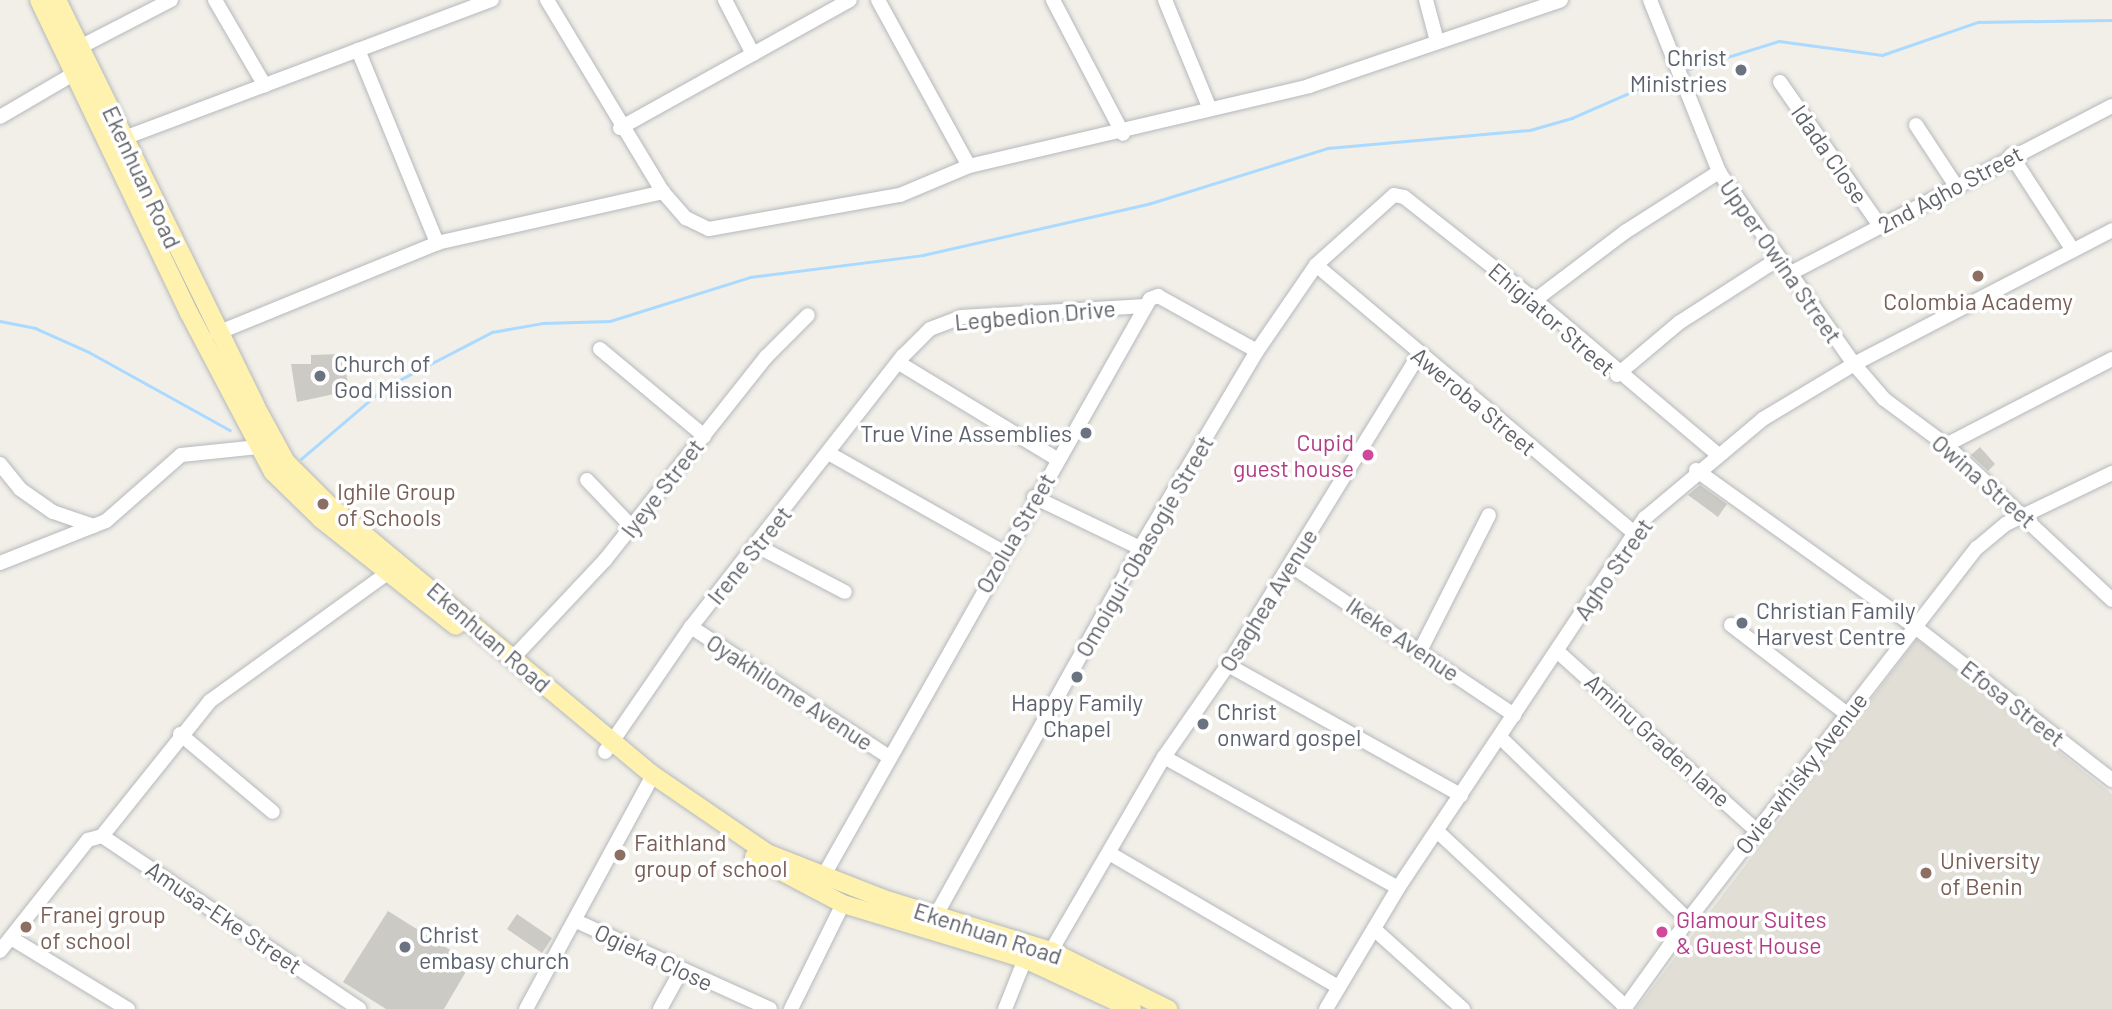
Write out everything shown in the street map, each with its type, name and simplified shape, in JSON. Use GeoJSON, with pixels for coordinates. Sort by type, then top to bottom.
{"type":"FeatureCollection","features":[{"type":"Feature","properties":{"kind":"main road","name":"Ekenhuan Road"},"geometry":{"type":"LineString","coordinates":[[39,0],[189,313],[259,447],[273,472],[321,519],[650,780],[760,862],[843,904],[1025,959],[1132,1009]]}},
{"type":"Feature","properties":{"kind":"main road","name":"Ekenhuan Road"},"geometry":{"type":"LineString","coordinates":[[57,0],[82,46],[218,333],[286,462],[331,507],[512,659],[608,747]]}},
{"type":"Feature","properties":{"kind":"main road","name":"Ekenhuan Road"},"geometry":{"type":"LineString","coordinates":[[650,780],[767,852],[936,915],[1051,951],[1168,1009]]}},
{"type":"Feature","properties":{"kind":"street"},"geometry":{"type":"LineString","coordinates":[[82,46],[171,0]]}},
{"type":"Feature","properties":{"kind":"street"},"geometry":{"type":"LineString","coordinates":[[215,0],[265,86]]}},
{"type":"Feature","properties":{"kind":"street"},"geometry":{"type":"LineString","coordinates":[[124,138],[492,0]]}},
{"type":"Feature","properties":{"kind":"street"},"geometry":{"type":"LineString","coordinates":[[548,0],[620,128],[663,192],[686,218],[709,229],[900,195],[969,166],[1123,134],[1209,107],[1309,86],[1541,4],[1561,0]]}},
{"type":"Feature","properties":{"kind":"street"},"geometry":{"type":"LineString","coordinates":[[725,0],[753,54]]}},
{"type":"Feature","properties":{"kind":"street"},"geometry":{"type":"LineString","coordinates":[[620,128],[850,0]]}},
{"type":"Feature","properties":{"kind":"street"},"geometry":{"type":"LineString","coordinates":[[877,0],[969,166]]}},
{"type":"Feature","properties":{"kind":"street"},"geometry":{"type":"LineString","coordinates":[[1053,0],[1123,134]]}},
{"type":"Feature","properties":{"kind":"street"},"geometry":{"type":"LineString","coordinates":[[1165,0],[1209,107]]}},
{"type":"Feature","properties":{"kind":"street"},"geometry":{"type":"LineString","coordinates":[[1426,0],[1437,41]]}},
{"type":"Feature","properties":{"kind":"street","name":"Upper Owina Street"},"geometry":{"type":"LineString","coordinates":[[1655,1],[1719,172],[1777,259],[1854,364]]}},
{"type":"Feature","properties":{"kind":"street"},"geometry":{"type":"LineString","coordinates":[[358,50],[438,243]]}},
{"type":"Feature","properties":{"kind":"street"},"geometry":{"type":"LineString","coordinates":[[0,117],[75,73]]}},
{"type":"Feature","properties":{"kind":"street","name":"Idada Close"},"geometry":{"type":"LineString","coordinates":[[1780,82],[1880,226]]}},
{"type":"Feature","properties":{"kind":"street","name":"2nd Agho Street"},"geometry":{"type":"LineString","coordinates":[[1789,274],[2011,155],[2112,106]]}},
{"type":"Feature","properties":{"kind":"street"},"geometry":{"type":"LineString","coordinates":[[1916,125],[1956,186]]}},
{"type":"Feature","properties":{"kind":"street"},"geometry":{"type":"LineString","coordinates":[[2011,155],[2072,249]]}},
{"type":"Feature","properties":{"kind":"street"},"geometry":{"type":"LineString","coordinates":[[1535,300],[1625,232],[1719,172]]}},
{"type":"Feature","properties":{"kind":"street"},"geometry":{"type":"LineString","coordinates":[[218,333],[438,243],[663,192]]}},
{"type":"Feature","properties":{"kind":"street","name":"Ehigiator Street"},"geometry":{"type":"LineString","coordinates":[[1385,201],[1404,197],[1535,300],[1617,375],[1717,454]]}},
{"type":"Feature","properties":{"kind":"street","name":"Omoigui-Obasogie Street"},"geometry":{"type":"LineString","coordinates":[[936,915],[1140,548],[1257,351],[1316,265],[1385,201]]}},
{"type":"Feature","properties":{"kind":"street","name":"Agho Street"},"geometry":{"type":"LineString","coordinates":[[1326,1009],[1398,888],[1502,739],[1514,715],[1635,534],[1696,470],[1763,419],[1854,364],[2112,230]]}},
{"type":"Feature","properties":{"kind":"street"},"geometry":{"type":"LineString","coordinates":[[1617,375],[1680,322],[1777,259]]}},
{"type":"Feature","properties":{"kind":"street","name":"Aweroba Street"},"geometry":{"type":"LineString","coordinates":[[1316,265],[1418,356],[1635,534]]}},
{"type":"Feature","properties":{"kind":"street"},"geometry":{"type":"LineString","coordinates":[[1146,306],[1158,296],[1257,351]]}},
{"type":"Feature","properties":{"kind":"street","name":"Legbedion Drive"},"geometry":{"type":"LineString","coordinates":[[899,363],[930,329],[949,319],[1146,306]]}},
{"type":"Feature","properties":{"kind":"street","name":"Ozolua Street"},"geometry":{"type":"LineString","coordinates":[[824,875],[1034,497],[1146,306]]}},
{"type":"Feature","properties":{"kind":"street","name":"Iyeye Street"},"geometry":{"type":"LineString","coordinates":[[512,659],[631,526],[766,357],[808,315]]}},
{"type":"Feature","properties":{"kind":"street"},"geometry":{"type":"LineString","coordinates":[[600,349],[704,436]]}},
{"type":"Feature","properties":{"kind":"street","name":"Osaghea Avenue"},"geometry":{"type":"LineString","coordinates":[[1051,951],[1164,757],[1228,665],[1418,356]]}},
{"type":"Feature","properties":{"kind":"street"},"geometry":{"type":"LineString","coordinates":[[1946,445],[2112,359]]}},
{"type":"Feature","properties":{"kind":"street"},"geometry":{"type":"LineString","coordinates":[[899,363],[1057,459]]}},
{"type":"Feature","properties":{"kind":"street","name":"Irene Street"},"geometry":{"type":"LineString","coordinates":[[608,747],[691,627],[830,454],[899,363]]}},
{"type":"Feature","properties":{"kind":"street","name":"Owina Street"},"geometry":{"type":"LineString","coordinates":[[1854,364],[1884,399],[1946,445],[2110,596]]}},
{"type":"Feature","properties":{"kind":"street"},"geometry":{"type":"LineString","coordinates":[[0,563],[94,526],[125,507],[181,455],[259,447]]}},
{"type":"Feature","properties":{"kind":"street"},"geometry":{"type":"LineString","coordinates":[[830,454],[1003,552]]}},
{"type":"Feature","properties":{"kind":"street"},"geometry":{"type":"LineString","coordinates":[[0,464],[20,489],[53,512],[94,526]]}},
{"type":"Feature","properties":{"kind":"street","name":"Efosa Street"},"geometry":{"type":"LineString","coordinates":[[1696,470],[1914,626],[2112,780]]}},
{"type":"Feature","properties":{"kind":"street","name":"Ovie-whisky Avenue"},"geometry":{"type":"LineString","coordinates":[[1625,1008],[1756,831],[1977,548],[2007,524],[2027,517],[2112,473]]}},
{"type":"Feature","properties":{"kind":"street"},"geometry":{"type":"LineString","coordinates":[[587,480],[631,526]]}},
{"type":"Feature","properties":{"kind":"street"},"geometry":{"type":"LineString","coordinates":[[1034,497],[1140,548]]}},
{"type":"Feature","properties":{"kind":"street"},"geometry":{"type":"LineString","coordinates":[[1421,649],[1489,514]]}},
{"type":"Feature","properties":{"kind":"street"},"geometry":{"type":"LineString","coordinates":[[757,546],[845,592]]}},
{"type":"Feature","properties":{"kind":"street","name":"Ikeke Avenue"},"geometry":{"type":"LineString","coordinates":[[1290,565],[1421,649],[1514,715]]}},
{"type":"Feature","properties":{"kind":"street"},"geometry":{"type":"LineString","coordinates":[[0,951],[88,840],[102,836],[180,734],[210,701],[389,572]]}},
{"type":"Feature","properties":{"kind":"street"},"geometry":{"type":"LineString","coordinates":[[1731,625],[1847,714]]}},
{"type":"Feature","properties":{"kind":"street","name":"Oyakhilome Avenue"},"geometry":{"type":"LineString","coordinates":[[691,627],[889,757]]}},
{"type":"Feature","properties":{"kind":"street","name":"Aminu Graden lane"},"geometry":{"type":"LineString","coordinates":[[1557,651],[1756,831]]}},
{"type":"Feature","properties":{"kind":"street"},"geometry":{"type":"LineString","coordinates":[[1228,665],[1461,795]]}},
{"type":"Feature","properties":{"kind":"street"},"geometry":{"type":"LineString","coordinates":[[180,734],[273,813]]}},
{"type":"Feature","properties":{"kind":"street"},"geometry":{"type":"LineString","coordinates":[[1502,739],[1688,920]]}},
{"type":"Feature","properties":{"kind":"street"},"geometry":{"type":"LineString","coordinates":[[1164,757],[1398,888]]}},
{"type":"Feature","properties":{"kind":"street"},"geometry":{"type":"LineString","coordinates":[[526,1009],[650,780]]}},
{"type":"Feature","properties":{"kind":"street"},"geometry":{"type":"LineString","coordinates":[[1437,831],[1625,1008]]}},
{"type":"Feature","properties":{"kind":"street","name":"Amusa-Eke Street"},"geometry":{"type":"LineString","coordinates":[[102,836],[359,1009]]}},
{"type":"Feature","properties":{"kind":"street"},"geometry":{"type":"LineString","coordinates":[[1109,853],[1338,988]]}},
{"type":"Feature","properties":{"kind":"street"},"geometry":{"type":"LineString","coordinates":[[791,1009],[843,904]]}},
{"type":"Feature","properties":{"kind":"street","name":"Ogieka Close"},"geometry":{"type":"LineString","coordinates":[[576,921],[681,971],[770,1009]]}},
{"type":"Feature","properties":{"kind":"street"},"geometry":{"type":"LineString","coordinates":[[1374,929],[1463,1009]]}},
{"type":"Feature","properties":{"kind":"street"},"geometry":{"type":"LineString","coordinates":[[11,938],[128,1009]]}},
{"type":"Feature","properties":{"kind":"street"},"geometry":{"type":"LineString","coordinates":[[1005,1009],[1025,959]]}},
{"type":"Feature","properties":{"kind":"street"},"geometry":{"type":"LineString","coordinates":[[660,1009],[681,971]]}},
{"type":"Feature","properties":{"kind":"shaded area","name":"University of Benin"},"geometry":{"type":"Polygon","coordinates":[[[1917,639],[2112,794],[2112,1009],[1636,1009],[1917,639]]]}},
{"type":"Feature","properties":{"kind":"building","name":"Church of God Mission"},"geometry":{"type":"Polygon","coordinates":[[[342,354],[348,383],[339,384],[339,393],[297,402],[291,364],[311,364],[311,355],[342,354]]]}},
{"type":"Feature","properties":{"kind":"building"},"geometry":{"type":"Polygon","coordinates":[[[1980,447],[1995,464],[1988,471],[1971,455],[1980,447]]]}},
{"type":"Feature","properties":{"kind":"building"},"geometry":{"type":"Polygon","coordinates":[[[1700,485],[1727,504],[1718,517],[1688,495],[1700,485]]]}},
{"type":"Feature","properties":{"kind":"building","name":"Christ embasy church"},"geometry":{"type":"Polygon","coordinates":[[[388,911],[471,963],[444,1009],[386,1009],[343,982],[388,911]]]}},
{"type":"Feature","properties":{"kind":"building"},"geometry":{"type":"Polygon","coordinates":[[[517,914],[552,938],[542,953],[507,929],[517,914]]]}},
{"type":"Feature","properties":{"kind":"waterway"},"geometry":{"type":"LineString","coordinates":[[1689,69],[1779,41],[1882,55],[1978,22],[2112,20]]}},
{"type":"Feature","properties":{"kind":"waterway"},"geometry":{"type":"LineString","coordinates":[[301,459],[384,388],[492,332],[543,323],[610,321],[750,277],[923,255],[1148,204],[1328,148],[1530,130],[1572,118],[1668,76]]}},
{"type":"Feature","properties":{"kind":"waterway"},"geometry":{"type":"LineString","coordinates":[[0,321],[35,328],[89,352],[230,430]]}},
{"type":"Feature","properties":{"kind":"place","name":"Christ Ministries"},"geometry":{"type":"Point","coordinates":[1741,70]}},
{"type":"Feature","properties":{"kind":"place","name":"Colombia Academy"},"geometry":{"type":"Point","coordinates":[1978,276]}},
{"type":"Feature","properties":{"kind":"place","name":"Church of God Mission"},"geometry":{"type":"Point","coordinates":[320,376]}},
{"type":"Feature","properties":{"kind":"place","name":"True Vine Assemblies"},"geometry":{"type":"Point","coordinates":[1086,433]}},
{"type":"Feature","properties":{"kind":"place","name":"Cupid guest house"},"geometry":{"type":"Point","coordinates":[1368,455]}},
{"type":"Feature","properties":{"kind":"place","name":"Ighile Group of Schools"},"geometry":{"type":"Point","coordinates":[323,504]}},
{"type":"Feature","properties":{"kind":"place","name":"Christian Family Harvest Centre"},"geometry":{"type":"Point","coordinates":[1742,623]}},
{"type":"Feature","properties":{"kind":"place","name":"Happy Family Chapel"},"geometry":{"type":"Point","coordinates":[1077,677]}},
{"type":"Feature","properties":{"kind":"place","name":"Christ onward gospel"},"geometry":{"type":"Point","coordinates":[1203,724]}},
{"type":"Feature","properties":{"kind":"place","name":"Faithland group of school"},"geometry":{"type":"Point","coordinates":[620,855]}},
{"type":"Feature","properties":{"kind":"place","name":"University of Benin"},"geometry":{"type":"Point","coordinates":[1926,873]}},
{"type":"Feature","properties":{"kind":"place","name":"Franej group of school"},"geometry":{"type":"Point","coordinates":[26,927]}},
{"type":"Feature","properties":{"kind":"place","name":"Glamour Suites & Guest House"},"geometry":{"type":"Point","coordinates":[1662,932]}},
{"type":"Feature","properties":{"kind":"place","name":"Christ embasy church"},"geometry":{"type":"Point","coordinates":[405,947]}}]}
